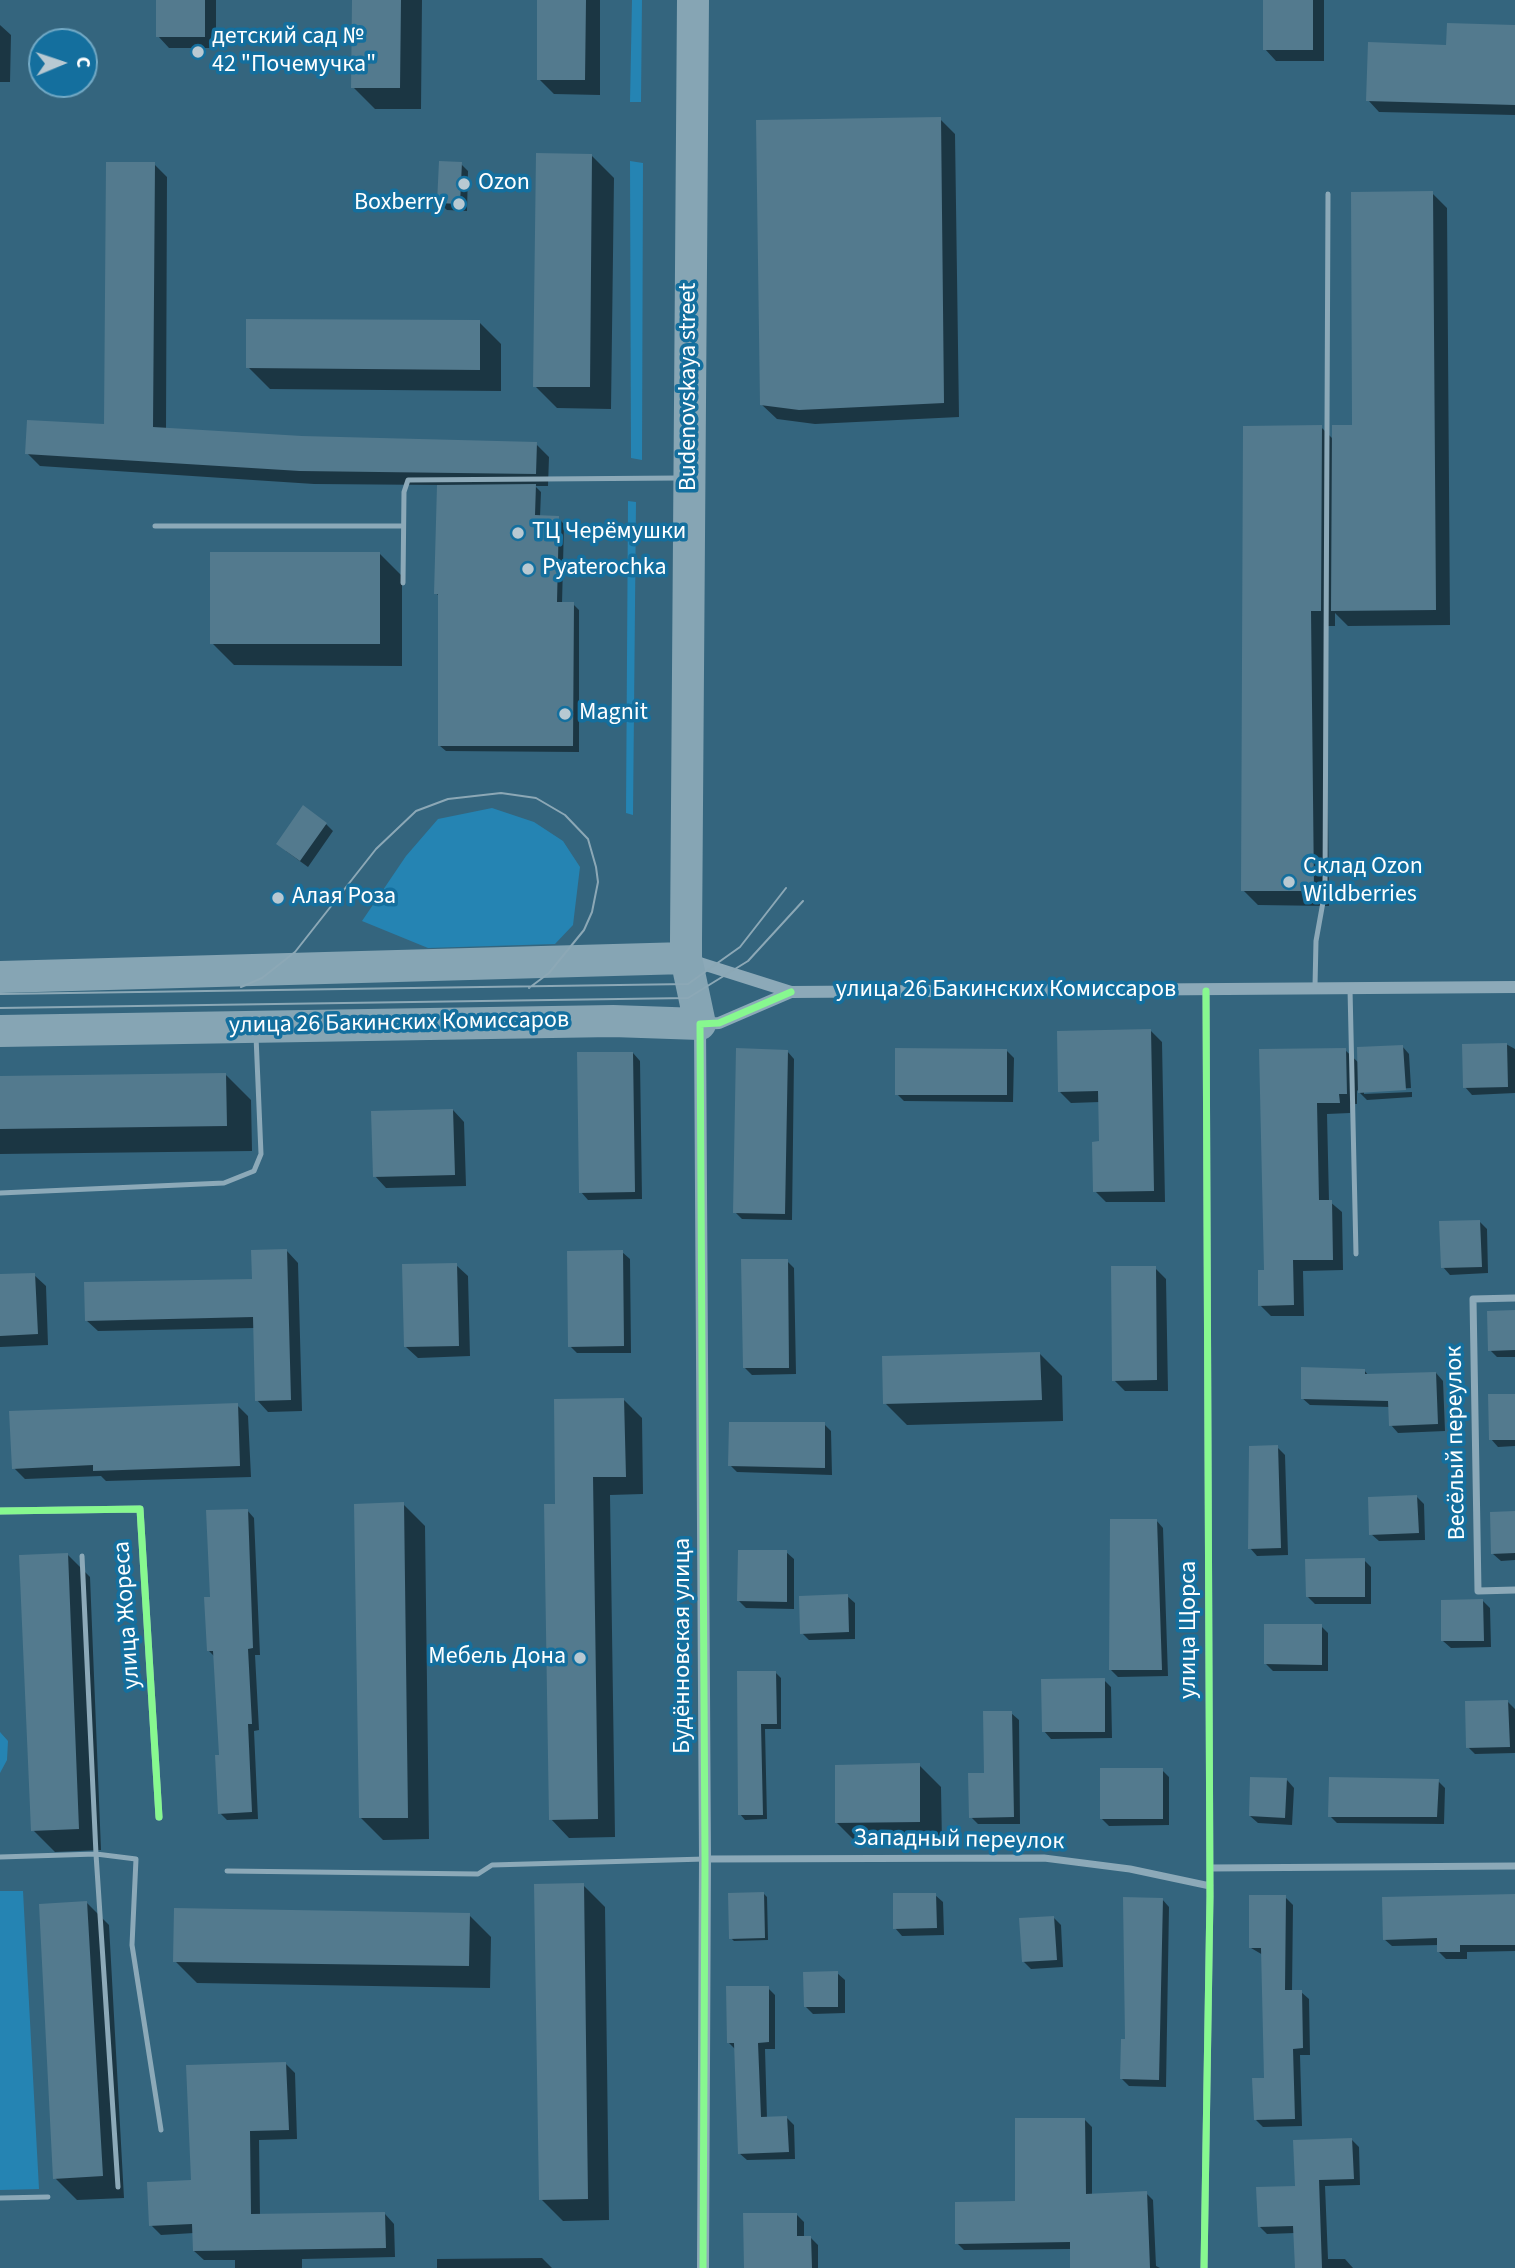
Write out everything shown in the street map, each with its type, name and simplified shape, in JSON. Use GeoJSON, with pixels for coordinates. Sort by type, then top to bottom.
{"type":"FeatureCollection","features":[{"type":"Feature","properties":{"kind":"main road","name":"Budenovskaya street"},"geometry":{"type":"LineString","coordinates":[[693,0],[686,958],[700,1024]]}},
{"type":"Feature","properties":{"kind":"main road","name":"улица 26 Бакинских Комиссаров"},"geometry":{"type":"LineString","coordinates":[[0,977],[686,958]]}},
{"type":"Feature","properties":{"kind":"main road","name":"улица 26 Бакинских Комиссаров"},"geometry":{"type":"LineString","coordinates":[[0,1031],[613,1021],[700,1024]]}},
{"type":"Feature","properties":{"kind":"street","name":"улица 26 Бакинских Комиссаров"},"geometry":{"type":"LineString","coordinates":[[686,958],[791,992],[1515,987]]}},
{"type":"Feature","properties":{"kind":"street","name":"улица Щорса"},"geometry":{"type":"LineString","coordinates":[[1204,2268],[1210,1886],[1206,991]]}},
{"type":"Feature","properties":{"kind":"street","name":"улица 26 Бакинских Комиссаров"},"geometry":{"type":"LineString","coordinates":[[700,1024],[719,1023],[791,992]]}},
{"type":"Feature","properties":{"kind":"street","name":"Будённовская улица"},"geometry":{"type":"LineString","coordinates":[[700,1024],[705,1859],[703,2268]]}},
{"type":"Feature","properties":{"kind":"street","name":"Весёлый переулок"},"geometry":{"type":"LineString","coordinates":[[1515,1298],[1474,1299],[1478,1591],[1515,1590]]}},
{"type":"Feature","properties":{"kind":"street","name":"улица Жореса"},"geometry":{"type":"LineString","coordinates":[[0,1511],[140,1508],[159,1817]]}},
{"type":"Feature","properties":{"kind":"street","name":"Западный переулок"},"geometry":{"type":"LineString","coordinates":[[705,1859],[1044,1858],[1130,1869],[1210,1886]]}},
{"type":"Feature","properties":{"kind":"street"},"geometry":{"type":"LineString","coordinates":[[1210,1868],[1515,1867]]}},
{"type":"Feature","properties":{"kind":"lane"},"geometry":{"type":"LineString","coordinates":[[1315,990],[1316,941],[1325,891],[1328,194]]}},
{"type":"Feature","properties":{"kind":"lane"},"geometry":{"type":"LineString","coordinates":[[404,583],[404,492],[408,480],[690,478]]}},
{"type":"Feature","properties":{"kind":"lane"},"geometry":{"type":"LineString","coordinates":[[155,526],[403,526]]}},
{"type":"Feature","properties":{"kind":"lane"},"geometry":{"type":"LineString","coordinates":[[1350,989],[1356,1254]]}},
{"type":"Feature","properties":{"kind":"lane"},"geometry":{"type":"LineString","coordinates":[[0,1193],[224,1183],[254,1171],[261,1154],[255,1026]]}},
{"type":"Feature","properties":{"kind":"lane"},"geometry":{"type":"LineString","coordinates":[[82,1556],[96,1854],[118,2187]]}},
{"type":"Feature","properties":{"kind":"lane"},"geometry":{"type":"LineString","coordinates":[[0,1857],[96,1854],[136,1858],[132,1945],[161,2130]]}},
{"type":"Feature","properties":{"kind":"lane"},"geometry":{"type":"LineString","coordinates":[[227,1871],[478,1874],[492,1865],[705,1859]]}},
{"type":"Feature","properties":{"kind":"lane"},"geometry":{"type":"LineString","coordinates":[[0,2198],[48,2197]]}},
{"type":"Feature","properties":{"kind":"shaded area"},"geometry":{"type":"Polygon","coordinates":[[[632,0],[642,0],[641,102],[630,102],[632,0]]]}},
{"type":"Feature","properties":{"kind":"shaded area"},"geometry":{"type":"Polygon","coordinates":[[[630,161],[643,163],[642,460],[631,458],[630,161]]]}},
{"type":"Feature","properties":{"kind":"shaded area"},"geometry":{"type":"Polygon","coordinates":[[[628,501],[636,502],[633,815],[626,813],[628,501]]]}},
{"type":"Feature","properties":{"kind":"shaded area"},"geometry":{"type":"Polygon","coordinates":[[[492,808],[534,822],[563,841],[580,867],[573,925],[555,944],[428,948],[362,921],[406,856],[438,819],[492,808]]]}},
{"type":"Feature","properties":{"kind":"shaded area"},"geometry":{"type":"Polygon","coordinates":[[[0,1732],[8,1741],[7,1760],[0,1773],[0,1732]]]}},
{"type":"Feature","properties":{"kind":"shaded area"},"geometry":{"type":"Polygon","coordinates":[[[0,1891],[23,1891],[39,2189],[0,2190],[0,1891]]]}},
{"type":"Feature","properties":{"kind":"building"},"geometry":{"type":"Polygon","coordinates":[[[156,0],[205,0],[205,37],[156,37],[156,0]]]}},
{"type":"Feature","properties":{"kind":"building"},"geometry":{"type":"Polygon","coordinates":[[[352,0],[401,0],[400,88],[351,88],[352,0]]]}},
{"type":"Feature","properties":{"kind":"building"},"geometry":{"type":"Polygon","coordinates":[[[537,0],[586,0],[585,80],[537,80],[537,0]]]}},
{"type":"Feature","properties":{"kind":"building"},"geometry":{"type":"Polygon","coordinates":[[[1263,0],[1313,0],[1313,50],[1263,50],[1263,0]]]}},
{"type":"Feature","properties":{"kind":"building"},"geometry":{"type":"Polygon","coordinates":[[[1447,23],[1515,25],[1515,105],[1366,101],[1368,42],[1446,45],[1447,23]]]}},
{"type":"Feature","properties":{"kind":"building"},"geometry":{"type":"Polygon","coordinates":[[[941,117],[944,403],[799,410],[760,405],[756,120],[941,117]]]}},
{"type":"Feature","properties":{"kind":"building"},"geometry":{"type":"Polygon","coordinates":[[[536,153],[592,154],[590,387],[533,387],[536,153]]]}},
{"type":"Feature","properties":{"kind":"building"},"geometry":{"type":"Polygon","coordinates":[[[439,161],[462,162],[460,204],[437,203],[439,161]]]}},
{"type":"Feature","properties":{"kind":"building"},"geometry":{"type":"Polygon","coordinates":[[[106,162],[155,162],[153,427],[302,436],[537,442],[536,474],[300,471],[25,454],[27,420],[104,424],[106,162]]]}},
{"type":"Feature","properties":{"kind":"building"},"geometry":{"type":"Polygon","coordinates":[[[1433,191],[1436,610],[1331,611],[1332,425],[1352,425],[1351,192],[1433,191]]]}},
{"type":"Feature","properties":{"kind":"building"},"geometry":{"type":"Polygon","coordinates":[[[246,319],[480,320],[480,370],[246,368],[246,319]]]}},
{"type":"Feature","properties":{"kind":"building"},"geometry":{"type":"Polygon","coordinates":[[[1322,425],[1321,611],[1311,611],[1314,891],[1241,891],[1243,426],[1322,425]]]}},
{"type":"Feature","properties":{"kind":"building"},"geometry":{"type":"Polygon","coordinates":[[[536,484],[535,515],[559,516],[557,602],[574,602],[573,746],[438,746],[438,594],[434,594],[437,485],[536,484]]]}},
{"type":"Feature","properties":{"kind":"building"},"geometry":{"type":"Polygon","coordinates":[[[210,552],[380,552],[380,644],[210,644],[210,552]]]}},
{"type":"Feature","properties":{"kind":"building"},"geometry":{"type":"Polygon","coordinates":[[[303,805],[327,823],[300,861],[276,844],[303,805]]]}},
{"type":"Feature","properties":{"kind":"building"},"geometry":{"type":"Polygon","coordinates":[[[1151,1029],[1154,1191],[1093,1192],[1092,1142],[1099,1141],[1098,1091],[1058,1092],[1057,1031],[1151,1029]]]}},
{"type":"Feature","properties":{"kind":"building"},"geometry":{"type":"Polygon","coordinates":[[[1507,1043],[1508,1087],[1463,1088],[1462,1044],[1507,1043]]]}},
{"type":"Feature","properties":{"kind":"building"},"geometry":{"type":"Polygon","coordinates":[[[1403,1045],[1406,1090],[1358,1093],[1357,1047],[1403,1045]]]}},
{"type":"Feature","properties":{"kind":"building"},"geometry":{"type":"Polygon","coordinates":[[[736,1048],[788,1050],[785,1214],[733,1213],[736,1048]]]}},
{"type":"Feature","properties":{"kind":"building"},"geometry":{"type":"Polygon","coordinates":[[[895,1048],[1007,1049],[1007,1095],[895,1095],[895,1048]]]}},
{"type":"Feature","properties":{"kind":"building"},"geometry":{"type":"Polygon","coordinates":[[[1346,1048],[1347,1094],[1339,1094],[1340,1103],[1317,1103],[1319,1200],[1332,1200],[1333,1260],[1293,1260],[1294,1305],[1258,1306],[1258,1270],[1264,1270],[1259,1049],[1346,1048]]]}},
{"type":"Feature","properties":{"kind":"building"},"geometry":{"type":"Polygon","coordinates":[[[577,1052],[633,1052],[635,1192],[579,1193],[577,1052]]]}},
{"type":"Feature","properties":{"kind":"building"},"geometry":{"type":"Polygon","coordinates":[[[226,1073],[227,1126],[0,1129],[0,1076],[226,1073]]]}},
{"type":"Feature","properties":{"kind":"building"},"geometry":{"type":"Polygon","coordinates":[[[453,1109],[455,1175],[373,1177],[371,1111],[453,1109]]]}},
{"type":"Feature","properties":{"kind":"building"},"geometry":{"type":"Polygon","coordinates":[[[1480,1220],[1482,1267],[1441,1268],[1439,1221],[1480,1220]]]}},
{"type":"Feature","properties":{"kind":"building"},"geometry":{"type":"Polygon","coordinates":[[[287,1249],[291,1400],[255,1401],[253,1317],[85,1321],[84,1282],[252,1279],[251,1250],[287,1249]]]}},
{"type":"Feature","properties":{"kind":"building"},"geometry":{"type":"Polygon","coordinates":[[[623,1250],[624,1346],[568,1347],[567,1251],[623,1250]]]}},
{"type":"Feature","properties":{"kind":"building"},"geometry":{"type":"Polygon","coordinates":[[[741,1259],[788,1259],[789,1368],[743,1368],[741,1259]]]}},
{"type":"Feature","properties":{"kind":"building"},"geometry":{"type":"Polygon","coordinates":[[[457,1263],[459,1346],[404,1347],[402,1264],[457,1263]]]}},
{"type":"Feature","properties":{"kind":"building"},"geometry":{"type":"Polygon","coordinates":[[[1111,1266],[1156,1266],[1157,1380],[1112,1381],[1111,1266]]]}},
{"type":"Feature","properties":{"kind":"building"},"geometry":{"type":"Polygon","coordinates":[[[35,1273],[38,1334],[0,1336],[0,1274],[35,1273]]]}},
{"type":"Feature","properties":{"kind":"building"},"geometry":{"type":"Polygon","coordinates":[[[1515,1310],[1515,1350],[1488,1351],[1487,1311],[1515,1310]]]}},
{"type":"Feature","properties":{"kind":"building"},"geometry":{"type":"Polygon","coordinates":[[[1040,1352],[1042,1400],[883,1404],[882,1356],[1040,1352]]]}},
{"type":"Feature","properties":{"kind":"building"},"geometry":{"type":"Polygon","coordinates":[[[1301,1367],[1365,1369],[1365,1374],[1436,1372],[1438,1424],[1389,1426],[1388,1401],[1301,1399],[1301,1367]]]}},
{"type":"Feature","properties":{"kind":"building"},"geometry":{"type":"Polygon","coordinates":[[[1488,1394],[1515,1394],[1515,1440],[1489,1440],[1488,1394]]]}},
{"type":"Feature","properties":{"kind":"building"},"geometry":{"type":"Polygon","coordinates":[[[624,1398],[626,1477],[593,1477],[598,1819],[549,1820],[544,1504],[555,1504],[554,1399],[624,1398]]]}},
{"type":"Feature","properties":{"kind":"building"},"geometry":{"type":"Polygon","coordinates":[[[238,1403],[240,1466],[93,1471],[93,1465],[12,1469],[9,1411],[238,1403]]]}},
{"type":"Feature","properties":{"kind":"building"},"geometry":{"type":"Polygon","coordinates":[[[729,1422],[825,1422],[825,1468],[728,1466],[729,1422]]]}},
{"type":"Feature","properties":{"kind":"building"},"geometry":{"type":"Polygon","coordinates":[[[1278,1445],[1281,1548],[1248,1549],[1249,1446],[1278,1445]]]}},
{"type":"Feature","properties":{"kind":"building"},"geometry":{"type":"Polygon","coordinates":[[[1417,1495],[1419,1533],[1369,1535],[1368,1497],[1417,1495]]]}},
{"type":"Feature","properties":{"kind":"building"},"geometry":{"type":"Polygon","coordinates":[[[404,1502],[408,1818],[359,1818],[354,1504],[404,1502]]]}},
{"type":"Feature","properties":{"kind":"building"},"geometry":{"type":"Polygon","coordinates":[[[248,1509],[253,1648],[248,1649],[252,1724],[248,1724],[252,1812],[218,1814],[215,1755],[219,1755],[213,1651],[207,1651],[204,1597],[210,1597],[206,1510],[248,1509]]]}},
{"type":"Feature","properties":{"kind":"building"},"geometry":{"type":"Polygon","coordinates":[[[1515,1511],[1515,1553],[1491,1554],[1490,1512],[1515,1511]]]}},
{"type":"Feature","properties":{"kind":"building"},"geometry":{"type":"Polygon","coordinates":[[[1110,1519],[1157,1519],[1162,1670],[1109,1670],[1110,1519]]]}},
{"type":"Feature","properties":{"kind":"building"},"geometry":{"type":"Polygon","coordinates":[[[738,1550],[787,1550],[787,1602],[737,1601],[738,1550]]]}},
{"type":"Feature","properties":{"kind":"building"},"geometry":{"type":"Polygon","coordinates":[[[68,1553],[79,1829],[31,1831],[19,1555],[68,1553]]]}},
{"type":"Feature","properties":{"kind":"building"},"geometry":{"type":"Polygon","coordinates":[[[1365,1558],[1365,1597],[1306,1597],[1305,1559],[1365,1558]]]}},
{"type":"Feature","properties":{"kind":"building"},"geometry":{"type":"Polygon","coordinates":[[[848,1594],[849,1632],[800,1634],[799,1596],[848,1594]]]}},
{"type":"Feature","properties":{"kind":"building"},"geometry":{"type":"Polygon","coordinates":[[[1483,1599],[1484,1641],[1441,1641],[1441,1600],[1483,1599]]]}},
{"type":"Feature","properties":{"kind":"building"},"geometry":{"type":"Polygon","coordinates":[[[1264,1624],[1322,1624],[1322,1665],[1264,1664],[1264,1624]]]}},
{"type":"Feature","properties":{"kind":"building"},"geometry":{"type":"Polygon","coordinates":[[[737,1671],[776,1671],[777,1724],[761,1724],[763,1815],[738,1815],[737,1671]]]}},
{"type":"Feature","properties":{"kind":"building"},"geometry":{"type":"Polygon","coordinates":[[[1105,1678],[1105,1732],[1042,1732],[1041,1679],[1105,1678]]]}},
{"type":"Feature","properties":{"kind":"building"},"geometry":{"type":"Polygon","coordinates":[[[1508,1700],[1510,1747],[1466,1748],[1465,1701],[1508,1700]]]}},
{"type":"Feature","properties":{"kind":"building"},"geometry":{"type":"Polygon","coordinates":[[[983,1711],[1012,1711],[1014,1817],[969,1818],[968,1773],[984,1773],[983,1711]]]}},
{"type":"Feature","properties":{"kind":"building"},"geometry":{"type":"Polygon","coordinates":[[[920,1763],[920,1822],[835,1823],[835,1765],[920,1763]]]}},
{"type":"Feature","properties":{"kind":"building"},"geometry":{"type":"Polygon","coordinates":[[[1100,1768],[1163,1768],[1163,1819],[1100,1819],[1100,1768]]]}},
{"type":"Feature","properties":{"kind":"building"},"geometry":{"type":"Polygon","coordinates":[[[1250,1777],[1287,1778],[1285,1818],[1249,1816],[1250,1777]]]}},
{"type":"Feature","properties":{"kind":"building"},"geometry":{"type":"Polygon","coordinates":[[[1329,1777],[1439,1779],[1437,1817],[1328,1817],[1329,1777]]]}},
{"type":"Feature","properties":{"kind":"building"},"geometry":{"type":"Polygon","coordinates":[[[584,1883],[588,2199],[539,2200],[534,1884],[584,1883]]]}},
{"type":"Feature","properties":{"kind":"building"},"geometry":{"type":"Polygon","coordinates":[[[764,1892],[765,1938],[729,1939],[728,1893],[764,1892]]]}},
{"type":"Feature","properties":{"kind":"building"},"geometry":{"type":"Polygon","coordinates":[[[893,1893],[936,1893],[937,1928],[893,1929],[893,1893]]]}},
{"type":"Feature","properties":{"kind":"building"},"geometry":{"type":"Polygon","coordinates":[[[1515,1894],[1515,1945],[1460,1945],[1460,1952],[1437,1952],[1437,1938],[1383,1940],[1382,1897],[1515,1894]]]}},
{"type":"Feature","properties":{"kind":"building"},"geometry":{"type":"Polygon","coordinates":[[[1249,1895],[1286,1895],[1285,1990],[1302,1990],[1303,2048],[1293,2049],[1295,2119],[1254,2120],[1252,2078],[1264,2078],[1261,1948],[1249,1948],[1249,1895]]]}},
{"type":"Feature","properties":{"kind":"building"},"geometry":{"type":"Polygon","coordinates":[[[1123,1897],[1163,1898],[1159,2080],[1120,2079],[1121,2039],[1125,2039],[1123,1897]]]}},
{"type":"Feature","properties":{"kind":"building"},"geometry":{"type":"Polygon","coordinates":[[[87,1901],[103,2176],[53,2179],[39,1904],[87,1901]]]}},
{"type":"Feature","properties":{"kind":"building"},"geometry":{"type":"Polygon","coordinates":[[[174,1908],[470,1913],[469,1966],[173,1962],[174,1908]]]}},
{"type":"Feature","properties":{"kind":"building"},"geometry":{"type":"Polygon","coordinates":[[[1054,1916],[1057,1960],[1022,1962],[1019,1918],[1054,1916]]]}},
{"type":"Feature","properties":{"kind":"building"},"geometry":{"type":"Polygon","coordinates":[[[838,1971],[838,2007],[804,2007],[803,1972],[838,1971]]]}},
{"type":"Feature","properties":{"kind":"building"},"geometry":{"type":"Polygon","coordinates":[[[726,1986],[769,1986],[769,2042],[758,2043],[761,2117],[787,2116],[789,2152],[738,2154],[734,2043],[727,2043],[726,1986]]]}},
{"type":"Feature","properties":{"kind":"building"},"geometry":{"type":"Polygon","coordinates":[[[286,2062],[289,2130],[250,2131],[251,2214],[385,2212],[386,2248],[193,2251],[192,2224],[149,2226],[147,2182],[191,2180],[186,2065],[286,2062]]]}},
{"type":"Feature","properties":{"kind":"building"},"geometry":{"type":"Polygon","coordinates":[[[1015,2118],[1085,2118],[1086,2194],[1147,2191],[1150,2268],[1070,2268],[1070,2242],[955,2244],[955,2202],[1015,2201],[1015,2118]]]}},
{"type":"Feature","properties":{"kind":"building"},"geometry":{"type":"Polygon","coordinates":[[[1352,2138],[1354,2179],[1319,2180],[1322,2268],[1295,2268],[1293,2226],[1258,2227],[1256,2187],[1295,2186],[1293,2140],[1352,2138]]]}},
{"type":"Feature","properties":{"kind":"building"},"geometry":{"type":"Polygon","coordinates":[[[743,2213],[797,2213],[797,2236],[811,2236],[812,2268],[744,2268],[743,2213]]]}},
{"type":"Feature","properties":{"kind":"tram line"},"geometry":{"type":"LineString","coordinates":[[241,987],[262,978],[295,952],[376,849],[416,811],[448,799],[501,793],[536,798],[565,815],[588,839],[596,867],[598,882],[592,912],[584,930],[549,973],[529,988]]}},
{"type":"Feature","properties":{"kind":"tram line"},"geometry":{"type":"LineString","coordinates":[[0,994],[688,984],[740,947],[786,888]]}},
{"type":"Feature","properties":{"kind":"tram line"},"geometry":{"type":"LineString","coordinates":[[0,1008],[688,998],[748,961],[803,901]]}},
{"type":"Feature","properties":{"kind":"cycle path"},"geometry":{"type":"LineString","coordinates":[[1204,2268],[1210,1896],[1206,991]]}},
{"type":"Feature","properties":{"kind":"cycle path"},"geometry":{"type":"LineString","coordinates":[[703,2268],[705,1859],[700,1024],[719,1023],[791,992]]}},
{"type":"Feature","properties":{"kind":"cycle path"},"geometry":{"type":"LineString","coordinates":[[0,1511],[140,1509],[159,1817]]}},
{"type":"Feature","properties":{"kind":"place","name":"детский сад № 42 \"Почемучка\""},"geometry":{"type":"Point","coordinates":[198,52]}},
{"type":"Feature","properties":{"kind":"place","name":"Ozon"},"geometry":{"type":"Point","coordinates":[464,184]}},
{"type":"Feature","properties":{"kind":"place","name":"Boxberry"},"geometry":{"type":"Point","coordinates":[459,204]}},
{"type":"Feature","properties":{"kind":"place","name":"ТЦ Черёмушки"},"geometry":{"type":"Point","coordinates":[518,533]}},
{"type":"Feature","properties":{"kind":"place","name":"Pyaterochka"},"geometry":{"type":"Point","coordinates":[528,569]}},
{"type":"Feature","properties":{"kind":"place","name":"Magnit"},"geometry":{"type":"Point","coordinates":[565,714]}},
{"type":"Feature","properties":{"kind":"place","name":"Склад Ozon Wildberries"},"geometry":{"type":"Point","coordinates":[1289,882]}},
{"type":"Feature","properties":{"kind":"place","name":"Алая Роза"},"geometry":{"type":"Point","coordinates":[278,898]}},
{"type":"Feature","properties":{"kind":"place","name":"Мебель Дона"},"geometry":{"type":"Point","coordinates":[580,1658]}}]}
